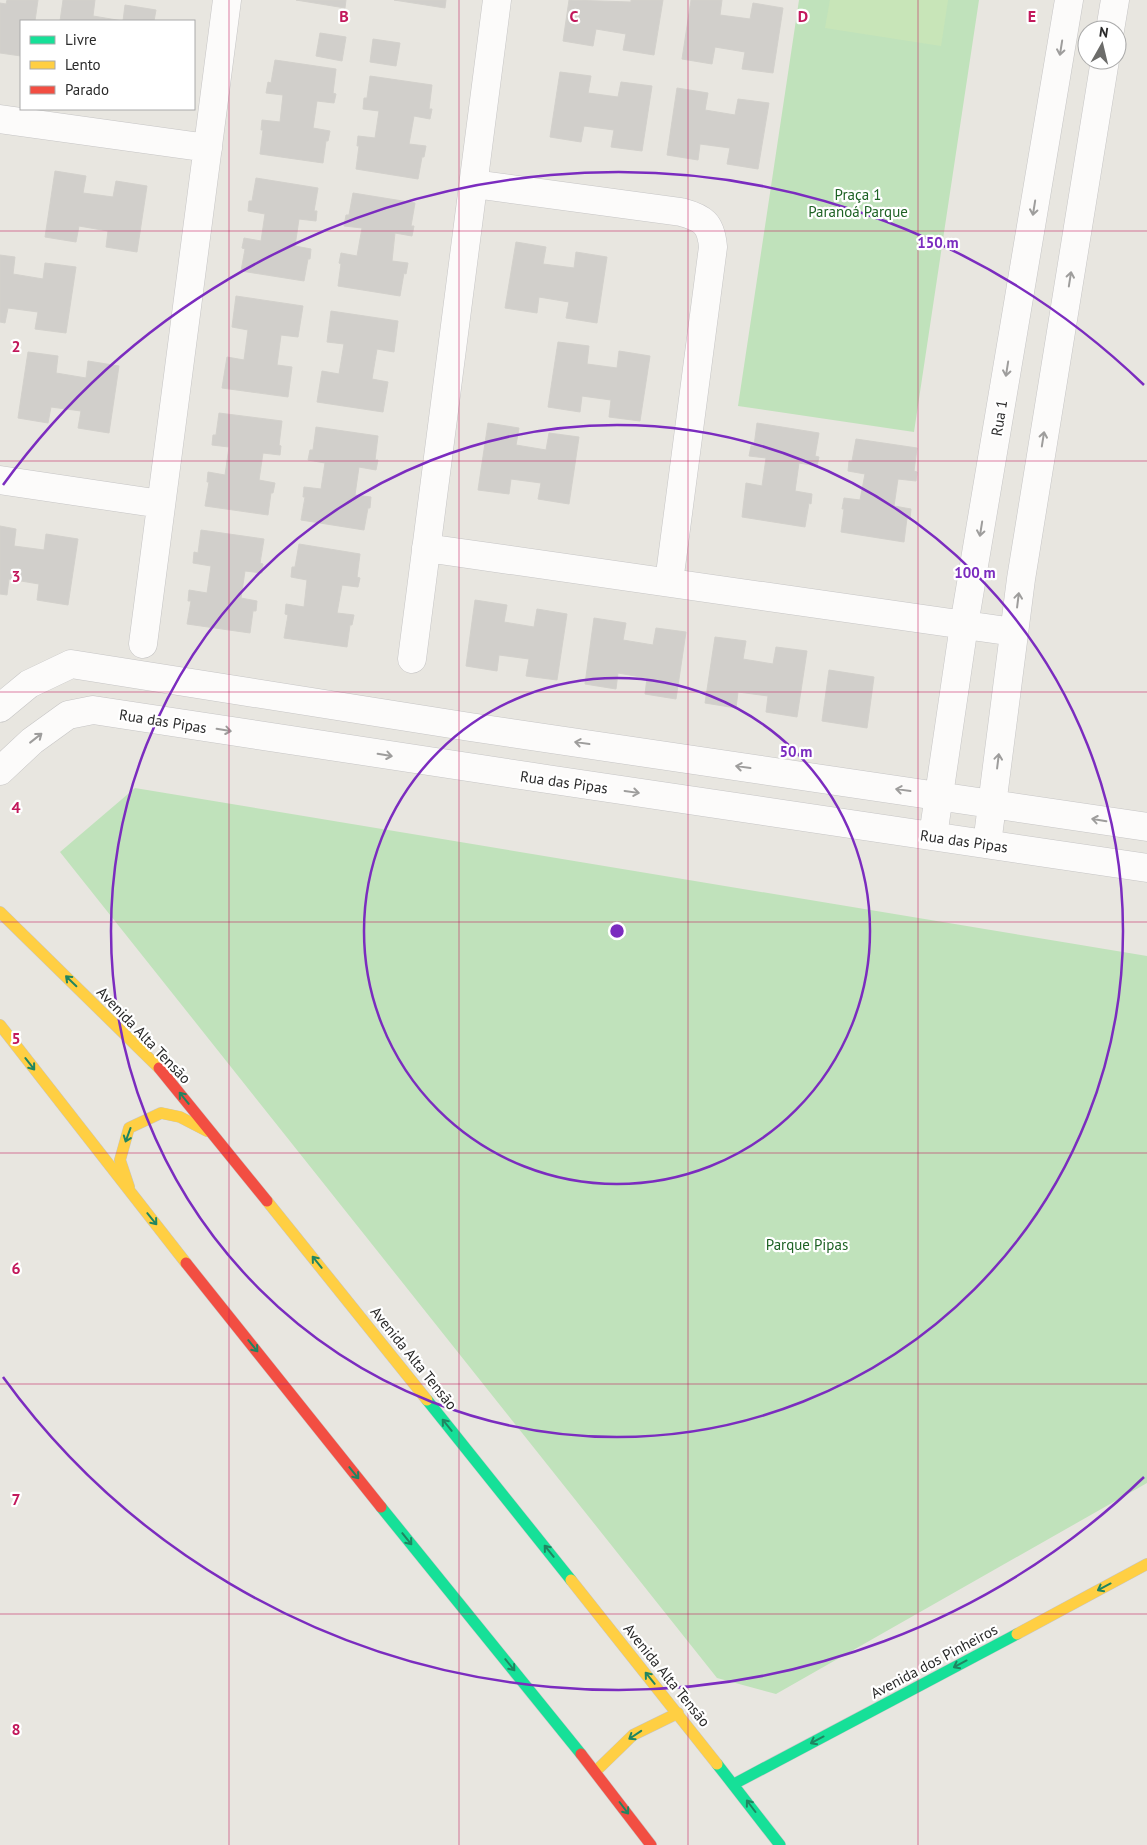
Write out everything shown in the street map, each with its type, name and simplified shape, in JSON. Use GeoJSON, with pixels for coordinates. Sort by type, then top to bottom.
{"type":"FeatureCollection","features":[{"type":"Feature","properties":{"kind":"street"},"geometry":{"type":"LineString","coordinates":[[143,644],[227,0]]}},
{"type":"Feature","properties":{"kind":"street"},"geometry":{"type":"LineString","coordinates":[[412,659],[497,0]]}},
{"type":"Feature","properties":{"kind":"street","name":"Rua 1"},"geometry":{"type":"LineString","coordinates":[[933,836],[964,625],[1069,0]]}},
{"type":"Feature","properties":{"kind":"street"},"geometry":{"type":"LineString","coordinates":[[1112,20],[1115,0]]}},
{"type":"Feature","properties":{"kind":"street"},"geometry":{"type":"LineString","coordinates":[[987,844],[1022,569],[1103,70]]}},
{"type":"Feature","properties":{"kind":"street"},"geometry":{"type":"LineString","coordinates":[[0,119],[208,148]]}},
{"type":"Feature","properties":{"kind":"street"},"geometry":{"type":"LineString","coordinates":[[474,184],[681,212],[696,216],[707,224],[712,234],[713,247],[669,582]]}},
{"type":"Feature","properties":{"kind":"street"},"geometry":{"type":"LineString","coordinates":[[0,480],[161,504]]}},
{"type":"Feature","properties":{"kind":"street"},"geometry":{"type":"LineString","coordinates":[[426,548],[1014,632]]}},
{"type":"Feature","properties":{"kind":"street"},"geometry":{"type":"LineString","coordinates":[[0,708],[29,684],[71,664],[470,727],[1147,827]]}},
{"type":"Feature","properties":{"kind":"street","name":"Rua das Pipas"},"geometry":{"type":"LineString","coordinates":[[0,770],[32,741],[68,715],[93,710],[547,780],[1147,868]]}},
{"type":"Feature","properties":{"kind":"street","name":"Avenida Alta Tensão"},"geometry":{"type":"LineString","coordinates":[[0,912],[159,1068],[678,1713],[780,1845]]}},
{"type":"Feature","properties":{"kind":"street"},"geometry":{"type":"LineString","coordinates":[[0,1025],[131,1193],[377,1501],[596,1771],[651,1845]]}},
{"type":"Feature","properties":{"kind":"street"},"geometry":{"type":"LineString","coordinates":[[131,1193],[120,1160],[129,1128],[161,1113],[180,1117],[215,1136]]}},
{"type":"Feature","properties":{"kind":"street","name":"Avenida dos Pinheiros"},"geometry":{"type":"LineString","coordinates":[[734,1784],[1147,1564]]}},
{"type":"Feature","properties":{"kind":"street"},"geometry":{"type":"LineString","coordinates":[[596,1771],[633,1735],[678,1713]]}},
{"type":"Feature","properties":{"kind":"green space","name":"Praça 1 Paranoá Parque"},"geometry":{"type":"Polygon","coordinates":[[[799,0],[979,0],[914,432],[738,406],[799,0]]]}},
{"type":"Feature","properties":{"kind":"green space"},"geometry":{"type":"Polygon","coordinates":[[[830,0],[948,0],[941,46],[825,28],[830,0]]]}},
{"type":"Feature","properties":{"kind":"green space","name":"Parque Pipas"},"geometry":{"type":"Polygon","coordinates":[[[135,788],[1147,956],[1147,1483],[776,1694],[717,1678],[60,852],[135,788]]]}},
{"type":"Feature","properties":{"kind":"building"},"geometry":{"type":"Polygon","coordinates":[[[7,0],[38,0],[35,20],[20,20],[20,56],[0,53],[0,3],[6,4],[7,0]]]}},
{"type":"Feature","properties":{"kind":"building"},"geometry":{"type":"Polygon","coordinates":[[[63,0],[95,0],[93,16],[117,20],[60,20],[63,0]]]}},
{"type":"Feature","properties":{"kind":"building"},"geometry":{"type":"Polygon","coordinates":[[[296,0],[346,0],[345,8],[296,0]]]}},
{"type":"Feature","properties":{"kind":"building"},"geometry":{"type":"Polygon","coordinates":[[[394,0],[446,0],[445,8],[394,0]]]}},
{"type":"Feature","properties":{"kind":"building"},"geometry":{"type":"Polygon","coordinates":[[[569,0],[631,2],[631,0],[663,0],[654,55],[623,50],[626,34],[596,29],[593,46],[563,41],[569,0]]]}},
{"type":"Feature","properties":{"kind":"building"},"geometry":{"type":"Polygon","coordinates":[[[691,0],[722,0],[720,15],[750,19],[753,3],[783,8],[773,73],[742,69],[745,52],[715,47],[712,64],[682,59],[691,0]]]}},
{"type":"Feature","properties":{"kind":"building"},"geometry":{"type":"Polygon","coordinates":[[[125,5],[156,10],[154,20],[123,20],[125,5]]]}},
{"type":"Feature","properties":{"kind":"building"},"geometry":{"type":"Polygon","coordinates":[[[320,33],[346,37],[342,61],[316,56],[320,33]]]}},
{"type":"Feature","properties":{"kind":"building"},"geometry":{"type":"Polygon","coordinates":[[[373,39],[400,43],[396,66],[370,62],[373,39]]]}},
{"type":"Feature","properties":{"kind":"building"},"geometry":{"type":"Polygon","coordinates":[[[275,60],[336,69],[333,93],[336,94],[334,103],[317,101],[313,128],[330,131],[328,141],[326,141],[323,163],[260,154],[263,130],[261,130],[262,120],[280,122],[283,95],[266,93],[268,82],[271,83],[275,60]]]}},
{"type":"Feature","properties":{"kind":"building"},"geometry":{"type":"Polygon","coordinates":[[[560,72],[591,76],[588,93],[618,97],[621,82],[652,86],[642,151],[611,147],[614,130],[584,126],[581,142],[550,137],[560,72]]]}},
{"type":"Feature","properties":{"kind":"building"},"geometry":{"type":"Polygon","coordinates":[[[370,76],[432,85],[429,109],[432,109],[430,119],[414,116],[409,144],[426,146],[418,179],[356,169],[359,146],[357,146],[358,136],[375,138],[379,111],[363,109],[364,98],[367,98],[370,76]]]}},
{"type":"Feature","properties":{"kind":"building"},"geometry":{"type":"Polygon","coordinates":[[[677,88],[708,93],[705,110],[735,115],[738,99],[769,103],[758,169],[727,164],[730,148],[700,144],[698,160],[667,155],[677,88]]]}},
{"type":"Feature","properties":{"kind":"building"},"geometry":{"type":"Polygon","coordinates":[[[55,171],[86,176],[83,193],[113,197],[116,181],[147,186],[137,252],[106,247],[108,231],[79,226],[76,242],[45,237],[55,171]]]}},
{"type":"Feature","properties":{"kind":"building"},"geometry":{"type":"Polygon","coordinates":[[[256,178],[318,188],[314,211],[317,211],[316,221],[299,219],[295,246],[311,249],[304,281],[241,271],[245,249],[242,248],[244,238],[261,241],[265,214],[248,211],[249,201],[252,201],[256,178]]]}},
{"type":"Feature","properties":{"kind":"building"},"geometry":{"type":"Polygon","coordinates":[[[353,193],[415,203],[411,226],[414,226],[412,236],[395,233],[392,261],[408,263],[406,274],[404,273],[400,296],[338,286],[341,253],[357,256],[362,228],[344,226],[346,215],[349,215],[353,193]]]}},
{"type":"Feature","properties":{"kind":"building"},"geometry":{"type":"Polygon","coordinates":[[[516,242],[546,247],[543,264],[574,268],[576,252],[607,257],[597,323],[566,318],[569,302],[539,297],[537,313],[505,308],[516,242]]]}},
{"type":"Feature","properties":{"kind":"building"},"geometry":{"type":"Polygon","coordinates":[[[0,255],[15,257],[13,274],[43,279],[45,263],[76,267],[66,333],[35,329],[38,312],[8,308],[5,323],[0,322],[0,255]]]}},
{"type":"Feature","properties":{"kind":"building"},"geometry":{"type":"Polygon","coordinates":[[[236,296],[303,306],[298,337],[281,335],[277,365],[292,367],[288,397],[222,388],[227,357],[244,360],[248,330],[232,327],[236,296]]]}},
{"type":"Feature","properties":{"kind":"building"},"geometry":{"type":"Polygon","coordinates":[[[331,311],[398,321],[394,352],[377,349],[372,379],[388,382],[383,412],[317,402],[322,371],[339,374],[344,344],[327,342],[331,311]]]}},
{"type":"Feature","properties":{"kind":"building"},"geometry":{"type":"Polygon","coordinates":[[[558,342],[589,346],[587,364],[617,368],[619,351],[650,356],[640,421],[609,417],[611,400],[582,396],[580,412],[548,407],[558,342]]]}},
{"type":"Feature","properties":{"kind":"building"},"geometry":{"type":"Polygon","coordinates":[[[28,352],[58,356],[56,373],[86,378],[88,361],[119,366],[109,433],[78,428],[81,411],[51,407],[48,423],[18,418],[28,352]]]}},
{"type":"Feature","properties":{"kind":"building"},"geometry":{"type":"Polygon","coordinates":[[[219,413],[282,421],[279,445],[281,446],[280,455],[263,453],[259,480],[275,483],[273,493],[271,493],[268,515],[205,506],[209,482],[207,482],[208,472],[225,475],[229,447],[212,445],[213,435],[216,435],[219,413]]]}},
{"type":"Feature","properties":{"kind":"building"},"geometry":{"type":"Polygon","coordinates":[[[488,423],[519,428],[516,445],[546,450],[549,433],[579,437],[569,504],[538,499],[541,483],[511,479],[509,494],[478,490],[488,423]]]}},
{"type":"Feature","properties":{"kind":"building"},"geometry":{"type":"Polygon","coordinates":[[[757,423],[819,433],[815,456],[819,457],[817,466],[799,463],[795,491],[812,494],[805,527],[742,517],[746,483],[762,486],[766,458],[749,456],[751,446],[754,446],[757,423]]]}},
{"type":"Feature","properties":{"kind":"building"},"geometry":{"type":"Polygon","coordinates":[[[316,427],[378,436],[375,460],[378,460],[376,470],[359,467],[355,495],[371,497],[364,530],[301,520],[305,497],[303,497],[304,487],[321,489],[325,463],[308,460],[310,450],[313,450],[316,427]]]}},
{"type":"Feature","properties":{"kind":"building"},"geometry":{"type":"Polygon","coordinates":[[[856,439],[917,448],[914,471],[917,472],[916,481],[898,479],[894,506],[911,509],[910,519],[907,518],[904,542],[841,532],[844,498],[860,500],[865,474],[848,471],[856,439]]]}},
{"type":"Feature","properties":{"kind":"building"},"geometry":{"type":"Polygon","coordinates":[[[0,526],[16,529],[14,546],[44,550],[46,534],[78,539],[68,605],[37,600],[39,584],[9,579],[7,595],[0,594],[0,526]]]}},
{"type":"Feature","properties":{"kind":"building"},"geometry":{"type":"Polygon","coordinates":[[[201,530],[264,539],[260,563],[263,564],[262,573],[245,571],[241,598],[257,601],[256,611],[253,611],[250,633],[187,624],[191,601],[188,601],[189,590],[207,593],[211,566],[193,563],[194,552],[198,553],[201,530]]]}},
{"type":"Feature","properties":{"kind":"building"},"geometry":{"type":"Polygon","coordinates":[[[299,544],[360,554],[357,577],[360,578],[358,587],[342,585],[337,613],[354,615],[352,625],[350,625],[347,647],[284,638],[288,615],[285,614],[286,604],[304,607],[307,580],[291,577],[292,567],[295,567],[299,544]]]}},
{"type":"Feature","properties":{"kind":"building"},"geometry":{"type":"Polygon","coordinates":[[[475,600],[507,605],[504,622],[534,627],[537,609],[567,614],[557,680],[526,676],[529,659],[499,655],[497,671],[466,666],[475,600]]]}},
{"type":"Feature","properties":{"kind":"building"},"geometry":{"type":"Polygon","coordinates":[[[594,618],[626,623],[623,640],[653,645],[656,628],[686,632],[676,699],[645,694],[647,678],[618,673],[616,689],[585,684],[594,618]]]}},
{"type":"Feature","properties":{"kind":"building"},"geometry":{"type":"Polygon","coordinates":[[[715,637],[746,641],[743,659],[773,664],[776,647],[807,651],[797,717],[766,712],[768,696],[738,692],[736,708],[705,703],[715,637]]]}},
{"type":"Feature","properties":{"kind":"building"},"geometry":{"type":"Polygon","coordinates":[[[829,670],[874,677],[867,728],[822,721],[829,670]]]}},
{"type":"Feature","properties":{"kind":"traffic: fast"},"geometry":{"type":"LineString","coordinates":[[427,1400],[571,1580]]}},
{"type":"Feature","properties":{"kind":"traffic: fast"},"geometry":{"type":"LineString","coordinates":[[381,1507],[581,1754]]}},
{"type":"Feature","properties":{"kind":"traffic: fast"},"geometry":{"type":"LineString","coordinates":[[734,1784],[1017,1634]]}},
{"type":"Feature","properties":{"kind":"traffic: fast"},"geometry":{"type":"LineString","coordinates":[[717,1764],[780,1845]]}},
{"type":"Feature","properties":{"kind":"traffic: slow"},"geometry":{"type":"LineString","coordinates":[[0,912],[159,1068]]}},
{"type":"Feature","properties":{"kind":"traffic: slow"},"geometry":{"type":"LineString","coordinates":[[0,1025],[186,1263]]}},
{"type":"Feature","properties":{"kind":"traffic: slow"},"geometry":{"type":"LineString","coordinates":[[129,1187],[120,1160],[129,1128],[161,1113],[180,1117],[207,1131]]}},
{"type":"Feature","properties":{"kind":"traffic: slow"},"geometry":{"type":"LineString","coordinates":[[267,1201],[427,1400]]}},
{"type":"Feature","properties":{"kind":"traffic: slow"},"geometry":{"type":"LineString","coordinates":[[1017,1634],[1147,1564]]}},
{"type":"Feature","properties":{"kind":"traffic: slow"},"geometry":{"type":"LineString","coordinates":[[571,1580],[717,1764]]}},
{"type":"Feature","properties":{"kind":"traffic: slow"},"geometry":{"type":"LineString","coordinates":[[596,1771],[633,1735],[678,1713]]}},
{"type":"Feature","properties":{"kind":"traffic: jam"},"geometry":{"type":"LineString","coordinates":[[159,1068],[267,1201]]}},
{"type":"Feature","properties":{"kind":"traffic: jam"},"geometry":{"type":"LineString","coordinates":[[186,1263],[381,1507]]}},
{"type":"Feature","properties":{"kind":"traffic: jam"},"geometry":{"type":"LineString","coordinates":[[581,1754],[651,1845]]}}]}
